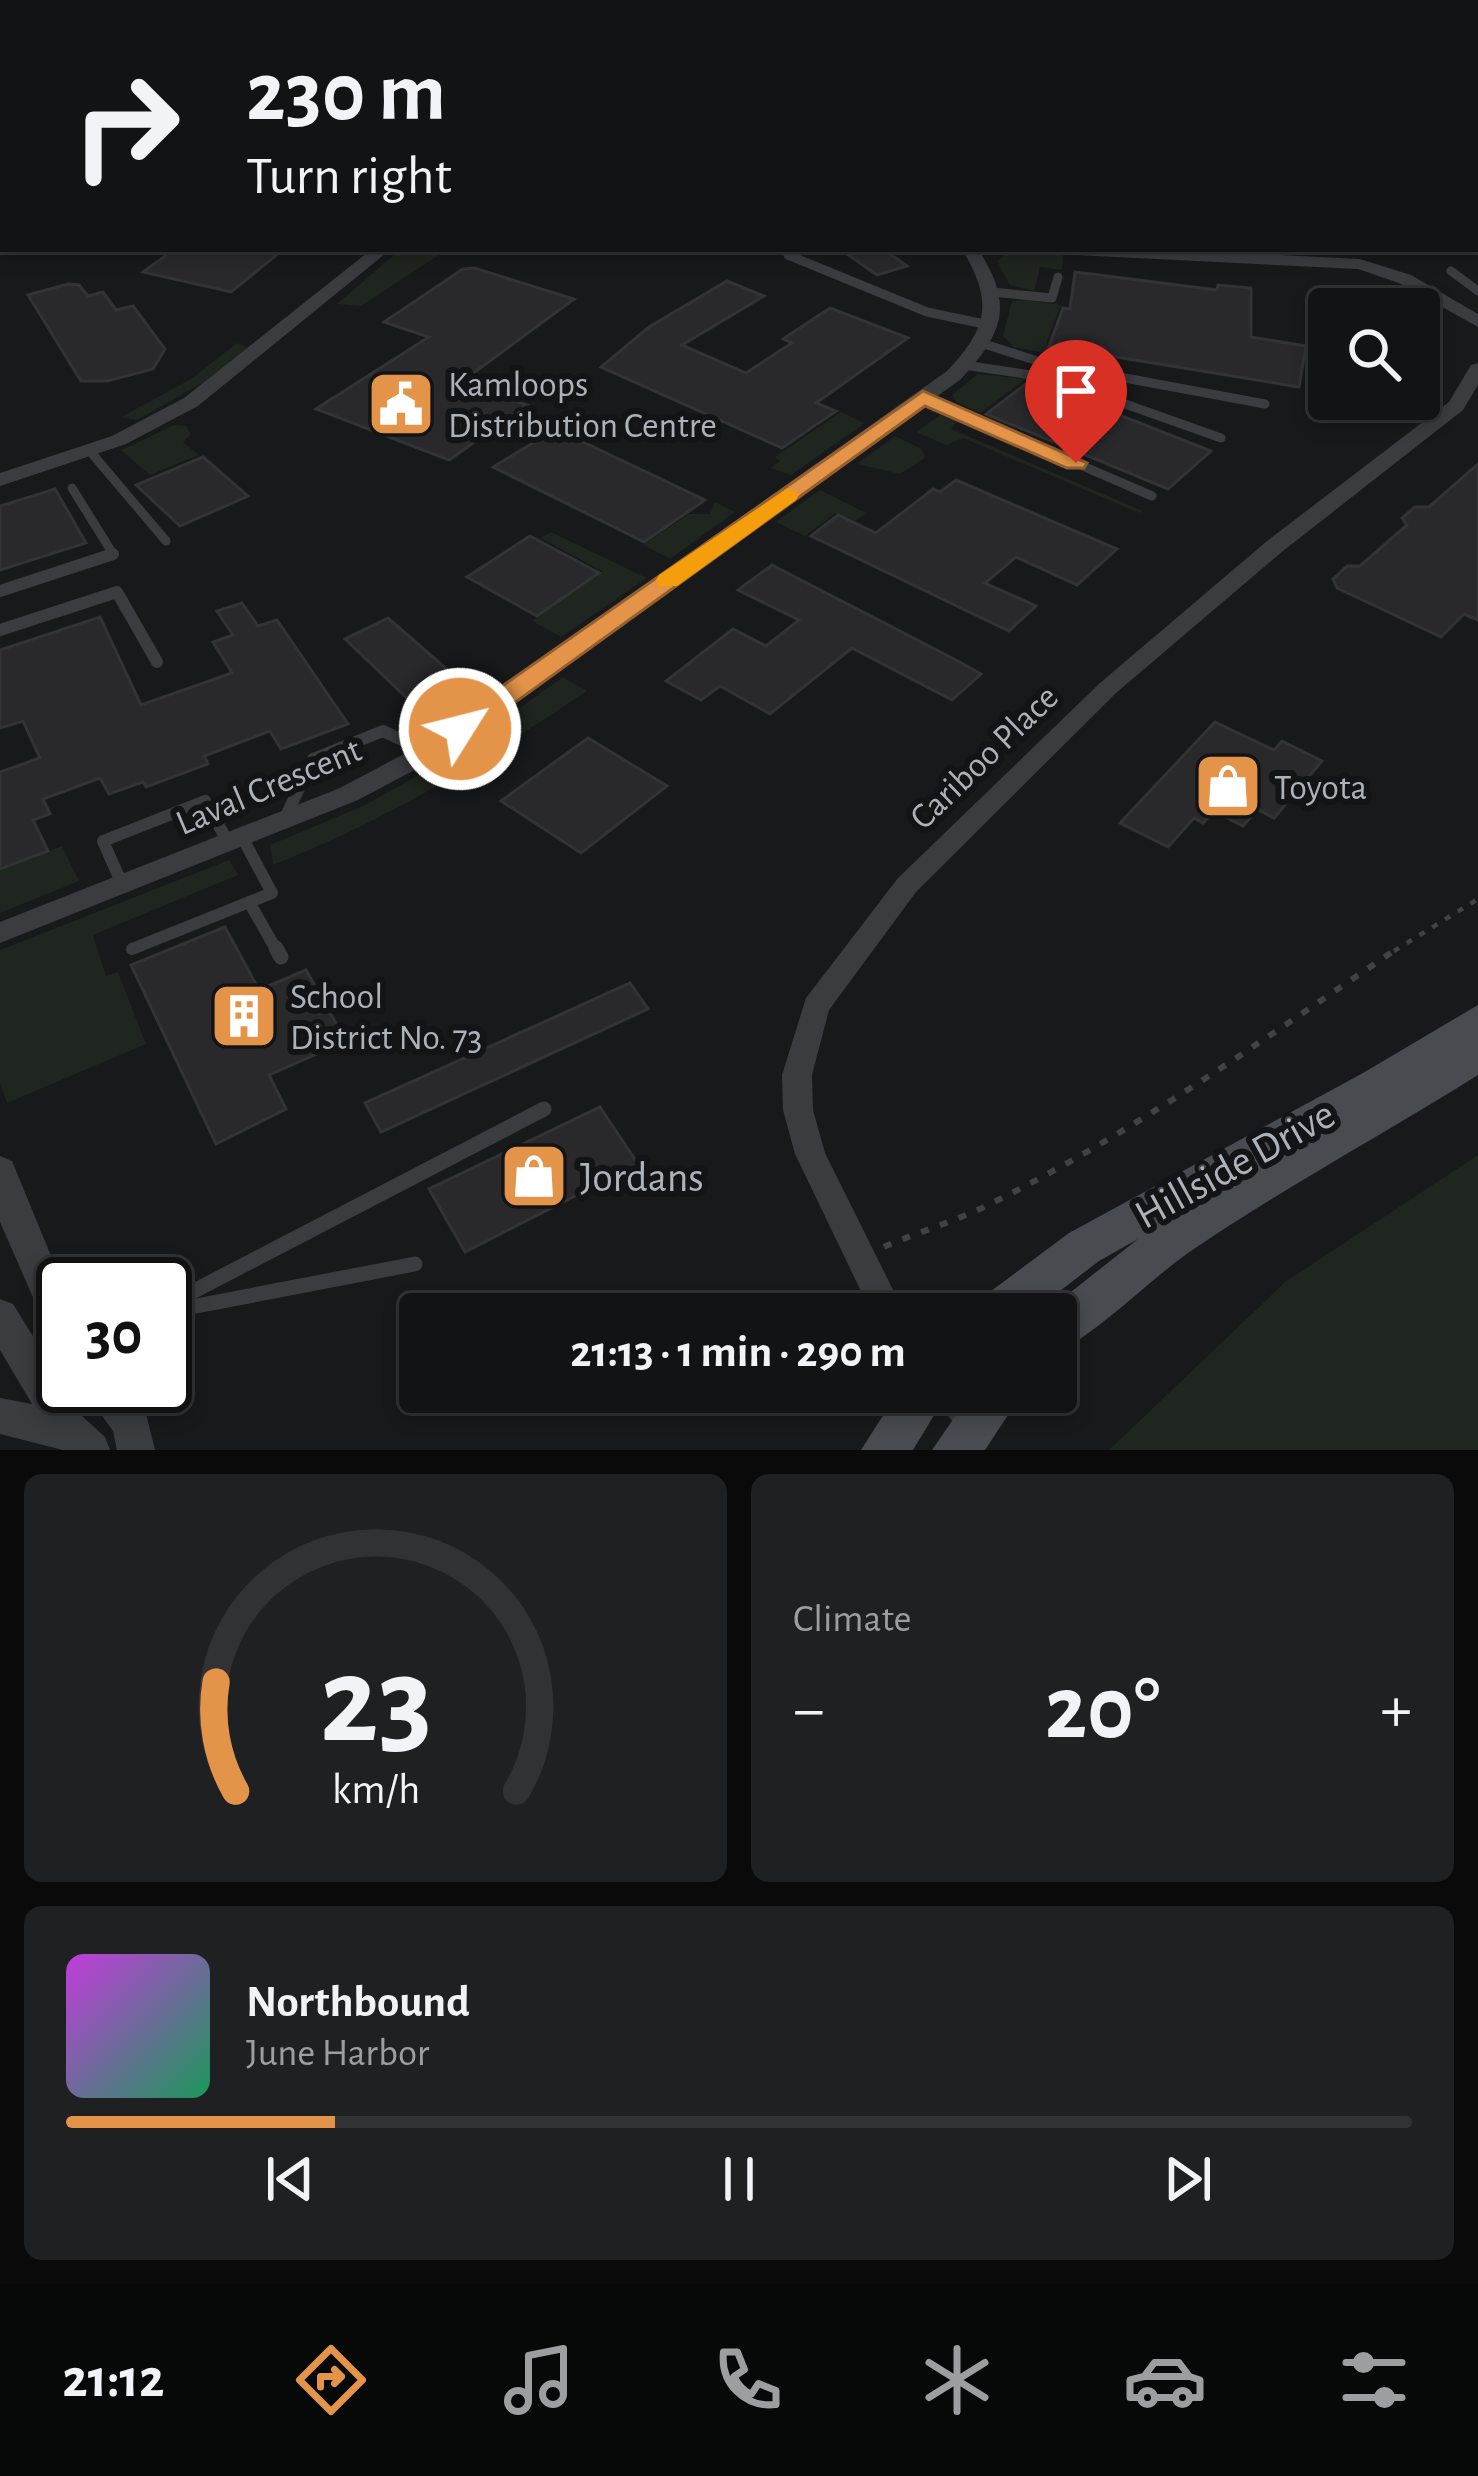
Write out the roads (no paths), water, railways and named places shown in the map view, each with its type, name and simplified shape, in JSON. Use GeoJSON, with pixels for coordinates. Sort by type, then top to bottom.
{"type":"FeatureCollection","features":[{"type":"Feature","properties":{"kind":"main road","name":"Hillside Drive"},"geometry":{"type":"LineString","coordinates":[[1022,1293],[1084,1247],[1377,1085],[1478,1020]]}},
{"type":"Feature","properties":{"kind":"main road","name":"Hillside Drive"},"geometry":{"type":"LineString","coordinates":[[1077,1312],[1188,1225],[1478,1055]]}},
{"type":"Feature","properties":{"kind":"main road"},"geometry":{"type":"LineString","coordinates":[[885,1450],[911,1413]]}},
{"type":"Feature","properties":{"kind":"street"},"geometry":{"type":"LineString","coordinates":[[0,480],[89,450],[191,402],[379,252]]}},
{"type":"Feature","properties":{"kind":"street"},"geometry":{"type":"LineString","coordinates":[[972,252],[986,272],[995,305],[987,335]]}},
{"type":"Feature","properties":{"kind":"street"},"geometry":{"type":"LineString","coordinates":[[1138,252],[1360,264],[1405,279],[1478,322]]}},
{"type":"Feature","properties":{"kind":"street","name":"Laval Crescent"},"geometry":{"type":"LineString","coordinates":[[0,933],[349,794],[428,752],[923,397],[964,365],[987,335]]}},
{"type":"Feature","properties":{"kind":"street","name":"Cariboo Place"},"geometry":{"type":"LineString","coordinates":[[879,1293],[810,1154],[798,1110],[797,1075],[816,1006],[907,885],[1108,688],[1275,546],[1456,406],[1478,369]]}},
{"type":"Feature","properties":{"kind":"street"},"geometry":{"type":"LineString","coordinates":[[0,1171],[36,1265]]}},
{"type":"Feature","properties":{"kind":"street"},"geometry":{"type":"LineString","coordinates":[[0,1316],[79,1439]]}},
{"type":"Feature","properties":{"kind":"street"},"geometry":{"type":"LineString","coordinates":[[123,1413],[131,1423],[136,1450]]}},
{"type":"Feature","properties":{"kind":"street"},"geometry":{"type":"LineString","coordinates":[[0,1416],[79,1439]]}},
{"type":"Feature","properties":{"kind":"lane"},"geometry":{"type":"LineString","coordinates":[[788,255],[987,335],[1044,363],[1265,404]]}},
{"type":"Feature","properties":{"kind":"lane"},"geometry":{"type":"LineString","coordinates":[[1450,271],[1478,291]]}},
{"type":"Feature","properties":{"kind":"lane"},"geometry":{"type":"LineString","coordinates":[[992,292],[1052,298],[1058,277]]}},
{"type":"Feature","properties":{"kind":"lane"},"geometry":{"type":"LineString","coordinates":[[964,365],[1052,377],[1221,439]]}},
{"type":"Feature","properties":{"kind":"lane"},"geometry":{"type":"LineString","coordinates":[[923,397],[1152,496]]}},
{"type":"Feature","properties":{"kind":"lane"},"geometry":{"type":"LineString","coordinates":[[89,450],[166,541]]}},
{"type":"Feature","properties":{"kind":"lane"},"geometry":{"type":"LineString","coordinates":[[0,591],[112,554],[73,488]]}},
{"type":"Feature","properties":{"kind":"lane"},"geometry":{"type":"LineString","coordinates":[[0,630],[116,592],[157,662]]}},
{"type":"Feature","properties":{"kind":"lane"},"geometry":{"type":"LineString","coordinates":[[285,819],[313,759],[383,730],[428,752]]}},
{"type":"Feature","properties":{"kind":"lane"},"geometry":{"type":"LineString","coordinates":[[122,884],[103,841],[206,801],[272,893],[132,949]]}},
{"type":"Feature","properties":{"kind":"lane"},"geometry":{"type":"LineString","coordinates":[[249,902],[281,957]]}},
{"type":"Feature","properties":{"kind":"lane"},"geometry":{"type":"LineString","coordinates":[[192,1295],[544,1109]]}},
{"type":"Feature","properties":{"kind":"lane"},"geometry":{"type":"LineString","coordinates":[[192,1304],[415,1264]]}},
{"type":"Feature","properties":{"kind":"place","name":"Kamloops Distribution Centre"},"geometry":{"type":"Point","coordinates":[401,404]}},
{"type":"Feature","properties":{"kind":"place","name":"Toyota"},"geometry":{"type":"Point","coordinates":[1228,786]}},
{"type":"Feature","properties":{"kind":"place","name":"School District No. 73"},"geometry":{"type":"Point","coordinates":[244,1016]}},
{"type":"Feature","properties":{"kind":"place","name":"Jordans"},"geometry":{"type":"Point","coordinates":[534,1176]}}]}
